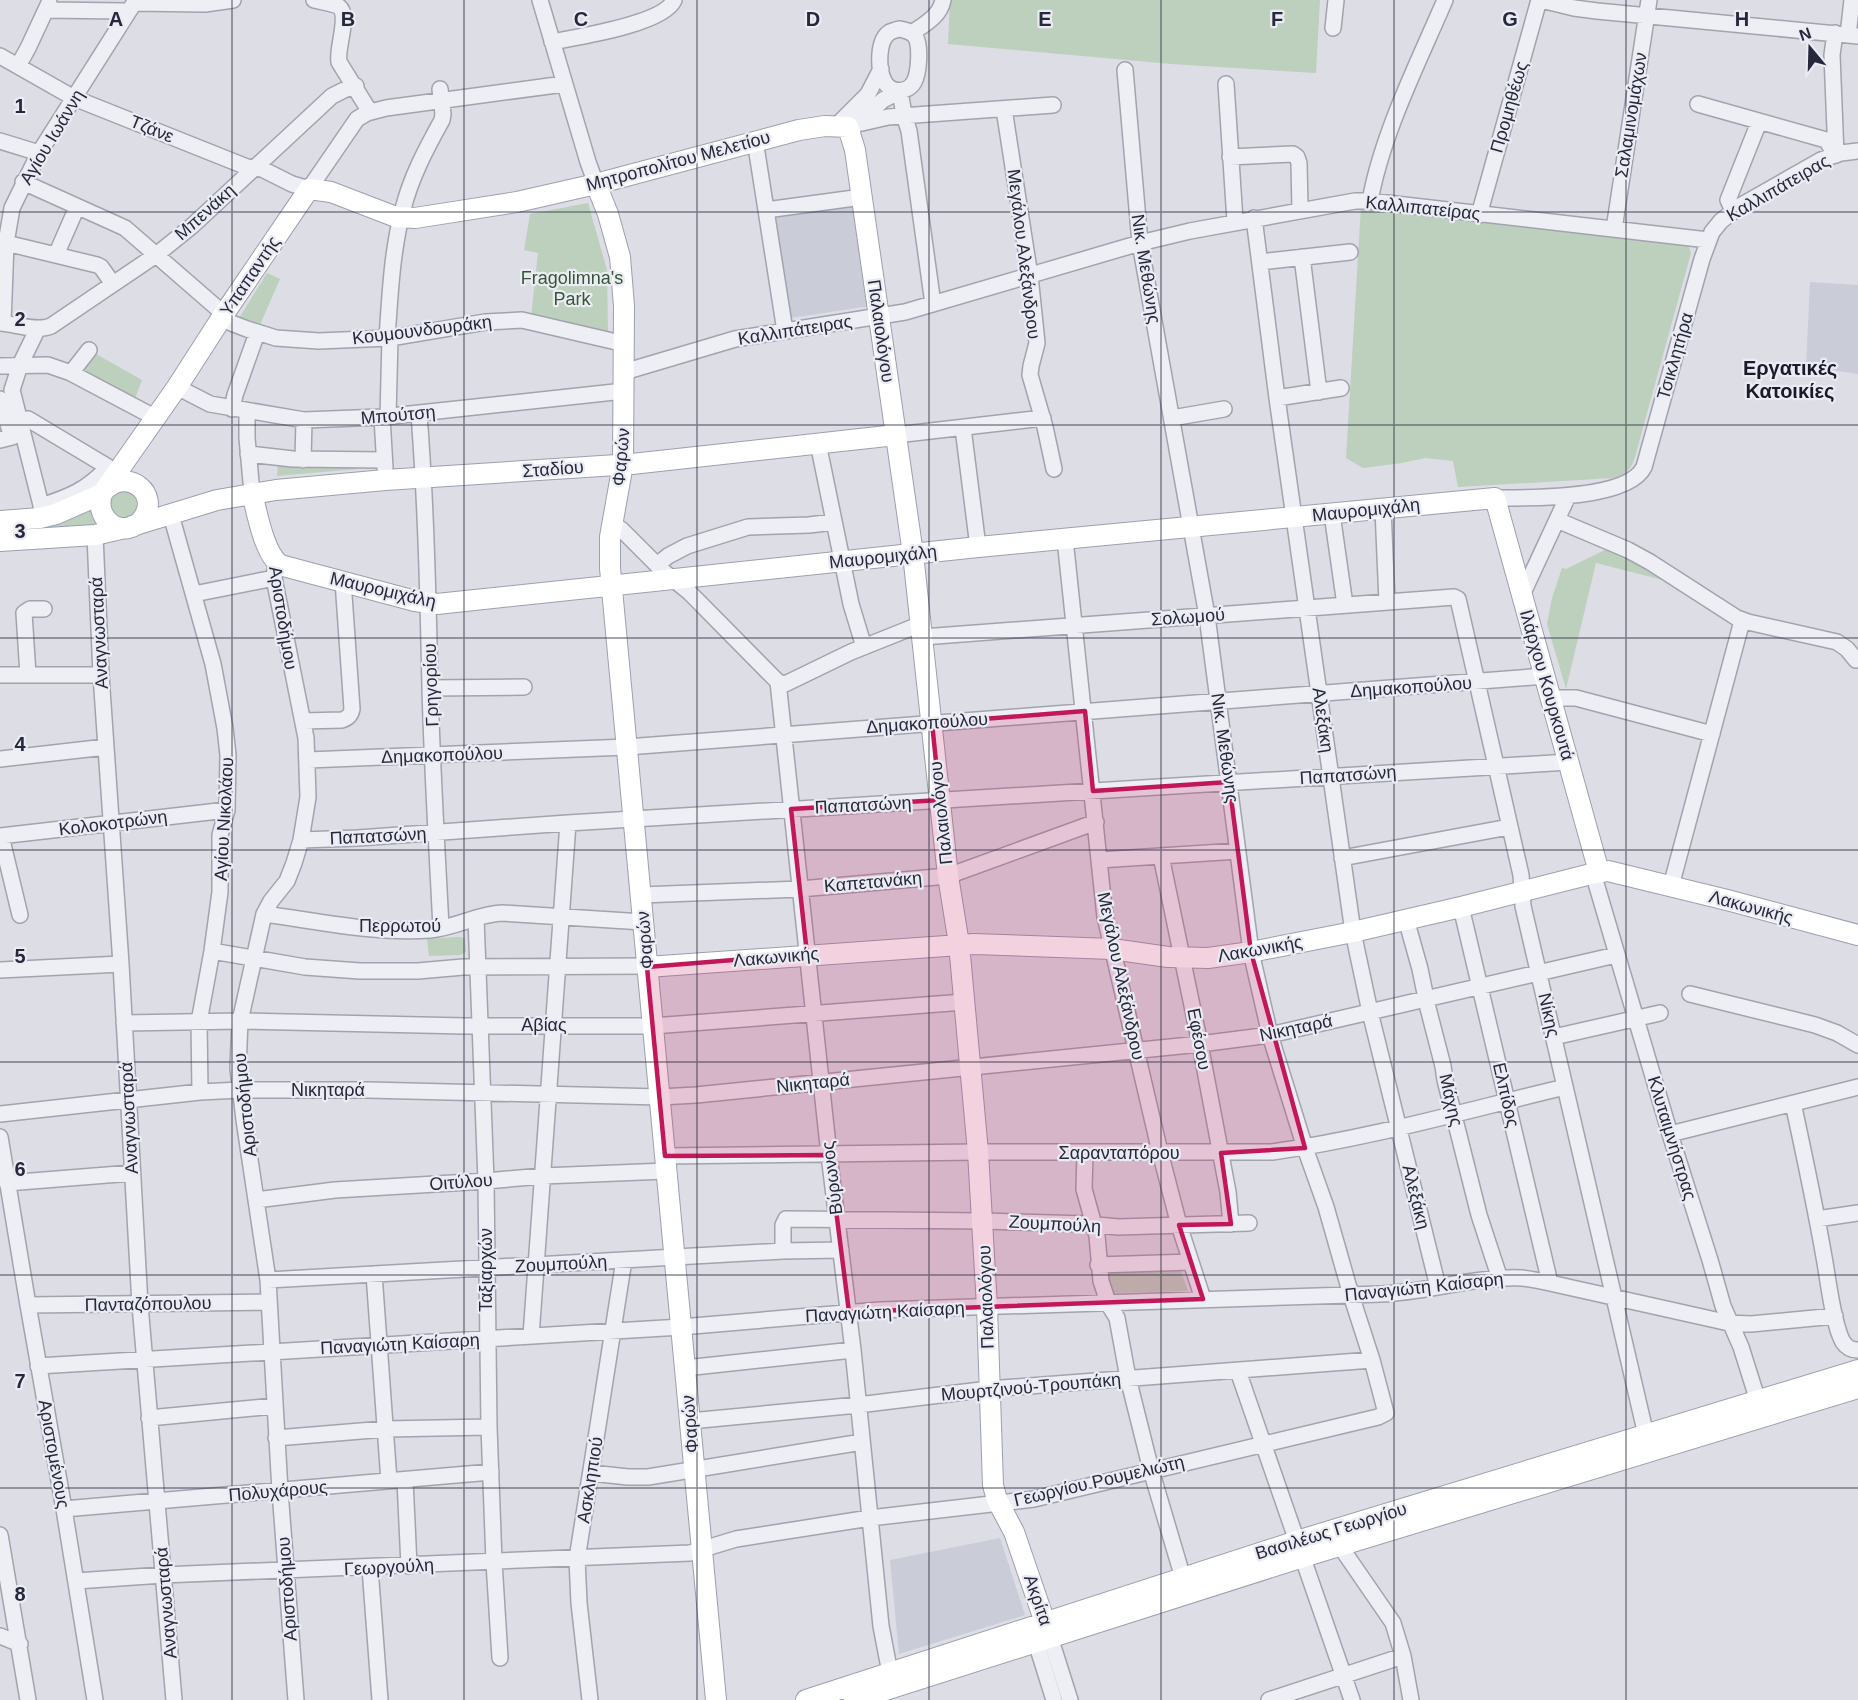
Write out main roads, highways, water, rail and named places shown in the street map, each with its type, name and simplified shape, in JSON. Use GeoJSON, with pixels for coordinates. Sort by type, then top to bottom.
{"type":"FeatureCollection","features":[{"type":"Feature","properties":{"kind":"main road","name":"Μητροπολίτου Μελετίου"},"geometry":{"type":"LineString","coordinates":[[309,189],[331,192],[401,218],[427,216],[518,202],[799,130],[846,126]]}},
{"type":"Feature","properties":{"kind":"main road","name":"Παλαιολόγου"},"geometry":{"type":"LineString","coordinates":[[846,126],[855,150],[913,554],[948,876],[959,944],[978,1152],[987,1307],[992,1479],[998,1503]]}},
{"type":"Feature","properties":{"kind":"main road","name":"Φαρών"},"geometry":{"type":"LineString","coordinates":[[596,183],[608,214],[622,273],[625,344],[623,464],[609,544],[716,1700]]}},
{"type":"Feature","properties":{"kind":"main road","name":"Υπαπαντής"},"geometry":{"type":"LineString","coordinates":[[104,491],[156,418],[309,189]]}},
{"type":"Feature","properties":{"kind":"main road","name":"Σταδίου"},"geometry":{"type":"LineString","coordinates":[[0,542],[95,535],[130,527],[218,500],[318,485],[623,464],[896,435]]}},
{"type":"Feature","properties":{"kind":"main road"},"geometry":{"type":"LineString","coordinates":[[104,491],[100,509],[105,519],[118,527],[130,527],[141,520],[147,504],[138,474],[136,446]]}},
{"type":"Feature","properties":{"kind":"main road"},"geometry":{"type":"LineString","coordinates":[[0,521],[42,512],[56,514],[104,491],[116,482],[126,481],[136,484],[159,510],[171,515]]}},
{"type":"Feature","properties":{"kind":"main road","name":"Αριστοδήμου"},"geometry":{"type":"LineString","coordinates":[[252,494],[275,569]]}},
{"type":"Feature","properties":{"kind":"main road","name":"Μαυρομιχάλη"},"geometry":{"type":"LineString","coordinates":[[275,569],[288,567],[429,604],[978,547],[1495,498]]}},
{"type":"Feature","properties":{"kind":"main road","name":"Ιλάρχου Κουρκουτά"},"geometry":{"type":"LineString","coordinates":[[1495,498],[1569,762],[1596,873]]}},
{"type":"Feature","properties":{"kind":"main road","name":"Λακωνικής"},"geometry":{"type":"LineString","coordinates":[[647,967],[959,944],[1112,949],[1182,958],[1209,958],[1353,932],[1612,871],[1858,935]]}},
{"type":"Feature","properties":{"kind":"main road","name":"Βασιλέως Γεωργίου"},"geometry":{"type":"LineString","coordinates":[[1041,1633],[1646,1435],[1858,1370]]}},
{"type":"Feature","properties":{"kind":"main road","name":"Βασιλέως Γεωργίου"},"geometry":{"type":"LineString","coordinates":[[854,1700],[1041,1633],[1183,1578],[1300,1549],[1340,1546],[1858,1389]]}},
{"type":"Feature","properties":{"kind":"main road","name":"Ακρίτα"},"geometry":{"type":"LineString","coordinates":[[998,1503],[1014,1532],[1041,1633]]}},
{"type":"Feature","properties":{"kind":"main road","name":"Βασιλέως Γεωργίου"},"geometry":{"type":"LineString","coordinates":[[806,1700],[894,1687]]}},
{"type":"Feature","properties":{"kind":"district","name":"Εργατικές Κατοικίες"},"geometry":{"type":"Point","coordinates":[1790,380]}},
{"type":"Feature","properties":{"kind":"park label","name":"Fragolimna's Park"},"geometry":{"type":"Point","coordinates":[572,288]}}]}
